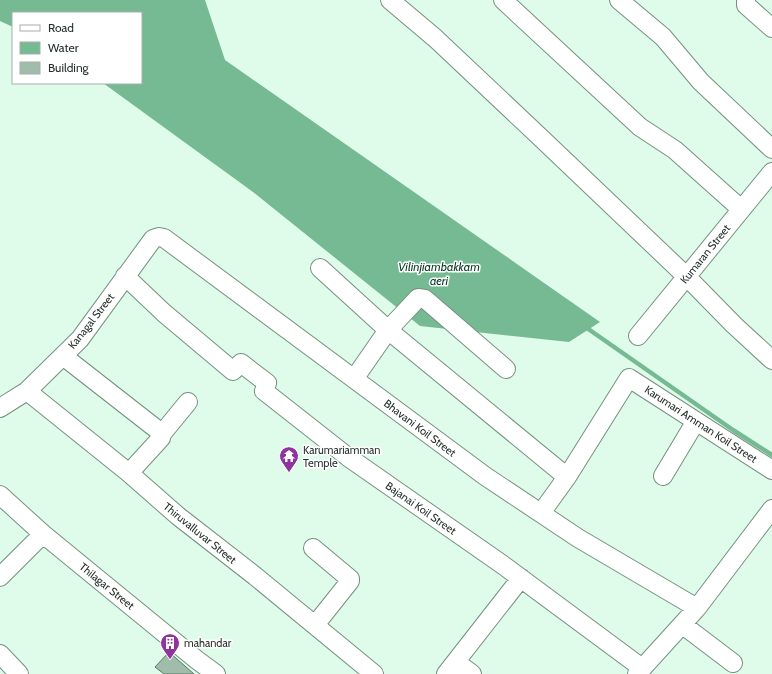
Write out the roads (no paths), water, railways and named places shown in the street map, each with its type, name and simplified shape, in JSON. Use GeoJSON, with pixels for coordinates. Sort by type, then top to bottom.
{"type":"FeatureCollection","features":[{"type":"Feature","properties":{"kind":"street"},"geometry":{"type":"LineString","coordinates":[[390,0],[435,38],[468,69],[772,360]]}},
{"type":"Feature","properties":{"kind":"street"},"geometry":{"type":"LineString","coordinates":[[503,0],[640,127],[675,150],[741,209]]}},
{"type":"Feature","properties":{"kind":"street"},"geometry":{"type":"LineString","coordinates":[[619,0],[663,37],[701,82],[772,149]]}},
{"type":"Feature","properties":{"kind":"street"},"geometry":{"type":"LineString","coordinates":[[746,0],[746,4],[772,28]]}},
{"type":"Feature","properties":{"kind":"street","name":"Kumaran Street"},"geometry":{"type":"LineString","coordinates":[[638,336],[772,172]]}},
{"type":"Feature","properties":{"kind":"street","name":"Bhavani Koil Street"},"geometry":{"type":"LineString","coordinates":[[153,239],[159,237],[164,238],[485,476],[578,538],[697,608]]}},
{"type":"Feature","properties":{"kind":"street","name":"Kanagal Street"},"geometry":{"type":"LineString","coordinates":[[1,405],[27,391],[80,339],[153,239]]}},
{"type":"Feature","properties":{"kind":"street"},"geometry":{"type":"LineString","coordinates":[[320,268],[388,330],[567,477],[541,513]]}},
{"type":"Feature","properties":{"kind":"street","name":"Bajanai Koil Street"},"geometry":{"type":"LineString","coordinates":[[126,276],[164,313],[233,371],[241,363],[267,383],[264,391],[348,457],[521,578],[640,671]]}},
{"type":"Feature","properties":{"kind":"street"},"geometry":{"type":"LineString","coordinates":[[354,379],[388,330],[418,298],[425,299],[506,369]]}},
{"type":"Feature","properties":{"kind":"street"},"geometry":{"type":"LineString","coordinates":[[63,356],[161,435]]}},
{"type":"Feature","properties":{"kind":"street","name":"Karumari Amman Koil Street"},"geometry":{"type":"LineString","coordinates":[[567,477],[629,378],[772,470]]}},
{"type":"Feature","properties":{"kind":"street","name":"Thiruvalluvar Street"},"geometry":{"type":"LineString","coordinates":[[27,391],[129,473],[178,516],[255,576],[374,674]]}},
{"type":"Feature","properties":{"kind":"street"},"geometry":{"type":"LineString","coordinates":[[129,473],[161,438],[161,435],[188,402]]}},
{"type":"Feature","properties":{"kind":"street"},"geometry":{"type":"LineString","coordinates":[[663,476],[696,421]]}},
{"type":"Feature","properties":{"kind":"street","name":"Thilagar Street"},"geometry":{"type":"LineString","coordinates":[[0,495],[43,534],[216,674]]}},
{"type":"Feature","properties":{"kind":"street"},"geometry":{"type":"LineString","coordinates":[[640,671],[697,608],[772,509]]}},
{"type":"Feature","properties":{"kind":"street"},"geometry":{"type":"LineString","coordinates":[[0,577],[43,534]]}},
{"type":"Feature","properties":{"kind":"street"},"geometry":{"type":"LineString","coordinates":[[313,548],[350,579],[350,581],[315,625]]}},
{"type":"Feature","properties":{"kind":"street"},"geometry":{"type":"LineString","coordinates":[[472,674],[451,668],[521,578]]}},
{"type":"Feature","properties":{"kind":"street"},"geometry":{"type":"LineString","coordinates":[[683,625],[733,663]]}},
{"type":"Feature","properties":{"kind":"street"},"geometry":{"type":"LineString","coordinates":[[0,654],[19,674]]}},
{"type":"Feature","properties":{"kind":"water","name":"Vilinjiambakkam aeri"},"geometry":{"type":"Polygon","coordinates":[[[0,0],[205,0],[225,60],[600,322],[569,342],[420,326],[253,192],[104,84],[142,84],[142,12],[12,12],[12,27],[0,21],[0,0]]]}},
{"type":"Feature","properties":{"kind":"waterway"},"geometry":{"type":"LineString","coordinates":[[584,326],[733,430],[772,455]]}},
{"type":"Feature","properties":{"kind":"place","name":"Karumariamman Temple"},"geometry":{"type":"Point","coordinates":[289,473]}},
{"type":"Feature","properties":{"kind":"place","name":"mahandar"},"geometry":{"type":"Point","coordinates":[170,660]}}]}
